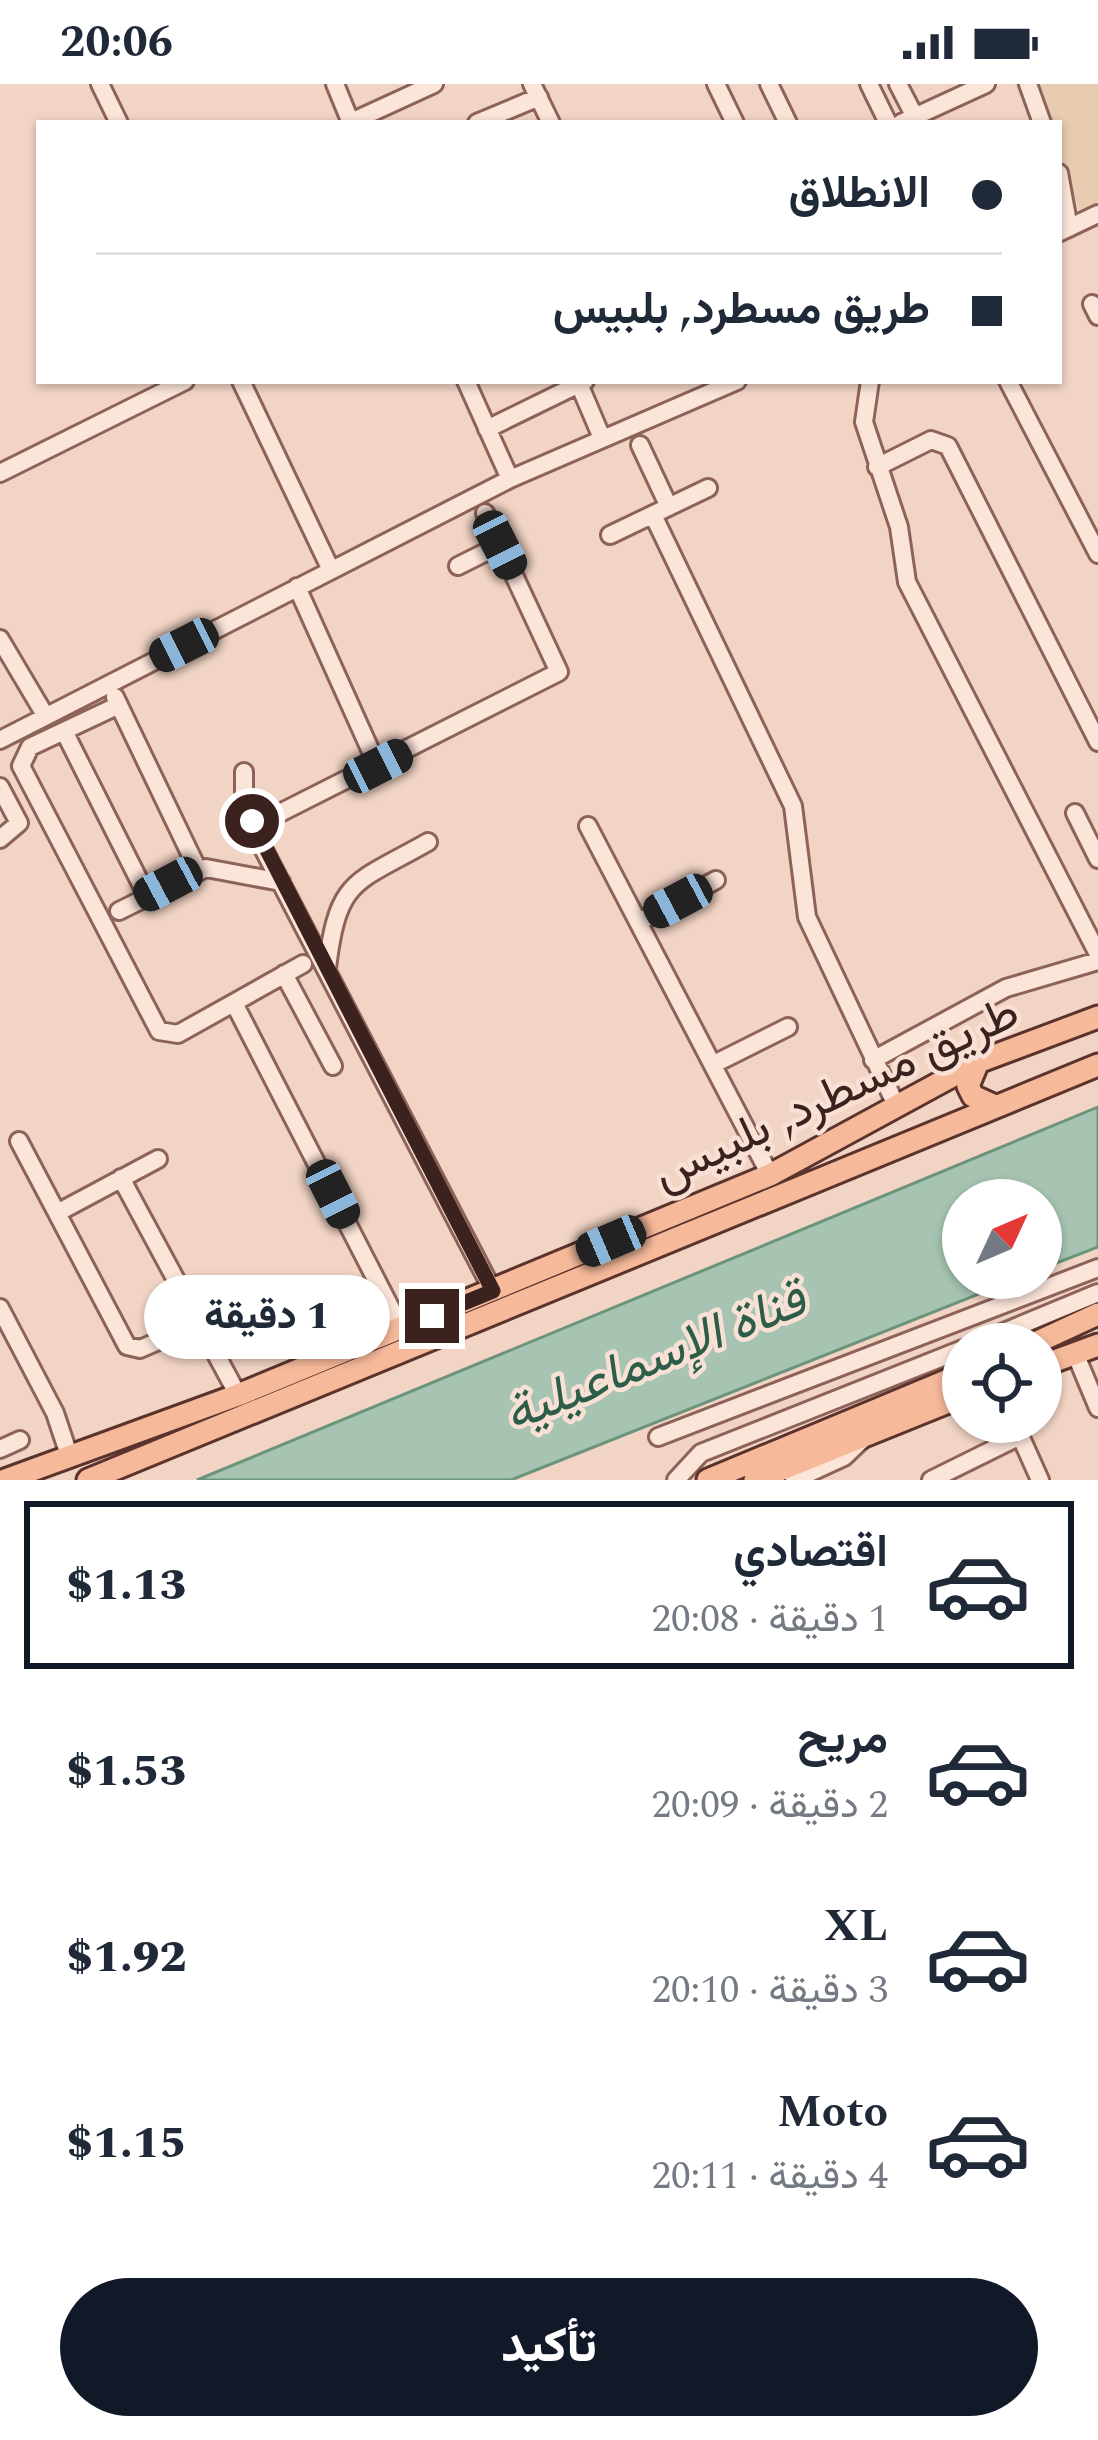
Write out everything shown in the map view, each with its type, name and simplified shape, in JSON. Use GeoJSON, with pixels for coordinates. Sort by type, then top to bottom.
{"type":"FeatureCollection","features":[{"type":"Feature","properties":{"kind":"main road","name":"طريق مسطرد, بلبيس"},"geometry":{"type":"LineString","coordinates":[[5,1480],[238,1395],[770,1175],[978,1062],[1098,1017]]}},
{"type":"Feature","properties":{"kind":"main road"},"geometry":{"type":"LineString","coordinates":[[978,1062],[968,1086],[974,1096],[995,1106]]}},
{"type":"Feature","properties":{"kind":"main road","name":"طريق مسطرد, بلبيس"},"geometry":{"type":"LineString","coordinates":[[88,1480],[1098,1065]]}},
{"type":"Feature","properties":{"kind":"main road"},"geometry":{"type":"LineString","coordinates":[[1062,1331],[1098,1314]]}},
{"type":"Feature","properties":{"kind":"main road"},"geometry":{"type":"LineString","coordinates":[[1062,1359],[1092,1348]]}},
{"type":"Feature","properties":{"kind":"main road"},"geometry":{"type":"LineString","coordinates":[[708,1480],[942,1383]]}},
{"type":"Feature","properties":{"kind":"main road"},"geometry":{"type":"LineString","coordinates":[[755,1480],[942,1404]]}},
{"type":"Feature","properties":{"kind":"street"},"geometry":{"type":"LineString","coordinates":[[100,84],[118,120]]}},
{"type":"Feature","properties":{"kind":"street"},"geometry":{"type":"LineString","coordinates":[[335,84],[350,120]]}},
{"type":"Feature","properties":{"kind":"street"},"geometry":{"type":"LineString","coordinates":[[357,120],[434,84]]}},
{"type":"Feature","properties":{"kind":"street"},"geometry":{"type":"LineString","coordinates":[[716,84],[734,120]]}},
{"type":"Feature","properties":{"kind":"street"},"geometry":{"type":"LineString","coordinates":[[769,84],[787,120]]}},
{"type":"Feature","properties":{"kind":"street"},"geometry":{"type":"LineString","coordinates":[[869,84],[887,120]]}},
{"type":"Feature","properties":{"kind":"street"},"geometry":{"type":"LineString","coordinates":[[898,84],[908,120],[949,91],[986,84]]}},
{"type":"Feature","properties":{"kind":"street"},"geometry":{"type":"LineString","coordinates":[[1028,84],[1041,120]]}},
{"type":"Feature","properties":{"kind":"street"},"geometry":{"type":"LineString","coordinates":[[483,120],[536,91],[550,120]]}},
{"type":"Feature","properties":{"kind":"street"},"geometry":{"type":"LineString","coordinates":[[1064,230],[1098,214]]}},
{"type":"Feature","properties":{"kind":"street"},"geometry":{"type":"LineString","coordinates":[[0,473],[179,384]]}},
{"type":"Feature","properties":{"kind":"street"},"geometry":{"type":"LineString","coordinates":[[243,384],[331,570]]}},
{"type":"Feature","properties":{"kind":"street"},"geometry":{"type":"LineString","coordinates":[[467,384],[511,479]]}},
{"type":"Feature","properties":{"kind":"street"},"geometry":{"type":"LineString","coordinates":[[488,429],[578,384]]}},
{"type":"Feature","properties":{"kind":"street"},"geometry":{"type":"LineString","coordinates":[[583,384],[602,438]]}},
{"type":"Feature","properties":{"kind":"street"},"geometry":{"type":"LineString","coordinates":[[673,384],[681,401]]}},
{"type":"Feature","properties":{"kind":"street"},"geometry":{"type":"LineString","coordinates":[[0,740],[511,479],[729,384]]}},
{"type":"Feature","properties":{"kind":"street"},"geometry":{"type":"LineString","coordinates":[[870,384],[864,422],[899,527],[913,597],[1098,957],[1006,988],[873,1060]]}},
{"type":"Feature","properties":{"kind":"street"},"geometry":{"type":"LineString","coordinates":[[1010,384],[1098,554]]}},
{"type":"Feature","properties":{"kind":"street"},"geometry":{"type":"LineString","coordinates":[[877,467],[931,440],[948,446],[1098,742]]}},
{"type":"Feature","properties":{"kind":"street"},"geometry":{"type":"LineString","coordinates":[[640,445],[661,511],[793,806],[807,916],[896,1106]]}},
{"type":"Feature","properties":{"kind":"street"},"geometry":{"type":"LineString","coordinates":[[610,535],[708,488]]}},
{"type":"Feature","properties":{"kind":"street"},"geometry":{"type":"LineString","coordinates":[[256,835],[264,821],[560,672],[484,513]]}},
{"type":"Feature","properties":{"kind":"street"},"geometry":{"type":"LineString","coordinates":[[458,566],[500,545]]}},
{"type":"Feature","properties":{"kind":"street"},"geometry":{"type":"LineString","coordinates":[[297,587],[378,766]]}},
{"type":"Feature","properties":{"kind":"street"},"geometry":{"type":"LineString","coordinates":[[0,639],[45,715]]}},
{"type":"Feature","properties":{"kind":"street"},"geometry":{"type":"LineString","coordinates":[[109,683],[197,870]]}},
{"type":"Feature","properties":{"kind":"street"},"geometry":{"type":"LineString","coordinates":[[119,704],[26,750],[22,770],[157,1028],[174,1036],[303,964]]}},
{"type":"Feature","properties":{"kind":"street"},"geometry":{"type":"LineString","coordinates":[[64,731],[147,896]]}},
{"type":"Feature","properties":{"kind":"street"},"geometry":{"type":"LineString","coordinates":[[244,772],[244,797],[256,835],[493,1291]]}},
{"type":"Feature","properties":{"kind":"street"},"geometry":{"type":"LineString","coordinates":[[0,787],[19,826],[0,839]]}},
{"type":"Feature","properties":{"kind":"street"},"geometry":{"type":"LineString","coordinates":[[1075,813],[1098,859]]}},
{"type":"Feature","properties":{"kind":"street"},"geometry":{"type":"LineString","coordinates":[[588,826],[770,1175]]}},
{"type":"Feature","properties":{"kind":"street"},"geometry":{"type":"LineString","coordinates":[[327,969],[334,914],[345,893],[428,842]]}},
{"type":"Feature","properties":{"kind":"street"},"geometry":{"type":"LineString","coordinates":[[118,911],[197,870],[224,869],[281,882]]}},
{"type":"Feature","properties":{"kind":"street"},"geometry":{"type":"LineString","coordinates":[[639,922],[716,880]]}},
{"type":"Feature","properties":{"kind":"street"},"geometry":{"type":"LineString","coordinates":[[284,974],[333,1066]]}},
{"type":"Feature","properties":{"kind":"street"},"geometry":{"type":"LineString","coordinates":[[234,1003],[401,1328]]}},
{"type":"Feature","properties":{"kind":"street"},"geometry":{"type":"LineString","coordinates":[[714,1064],[788,1027]]}},
{"type":"Feature","properties":{"kind":"street"},"geometry":{"type":"LineString","coordinates":[[19,1141],[128,1346],[140,1348],[200,1323]]}},
{"type":"Feature","properties":{"kind":"street"},"geometry":{"type":"LineString","coordinates":[[57,1213],[158,1159]]}},
{"type":"Feature","properties":{"kind":"street"},"geometry":{"type":"LineString","coordinates":[[121,1178],[238,1395]]}},
{"type":"Feature","properties":{"kind":"street"},"geometry":{"type":"LineString","coordinates":[[658,1437],[1098,1268]]}},
{"type":"Feature","properties":{"kind":"street"},"geometry":{"type":"LineString","coordinates":[[1026,1323],[1098,1293]]}},
{"type":"Feature","properties":{"kind":"street"},"geometry":{"type":"LineString","coordinates":[[0,1308],[55,1413],[70,1458]]}},
{"type":"Feature","properties":{"kind":"street"},"geometry":{"type":"LineString","coordinates":[[1092,1348],[1098,1408]]}},
{"type":"Feature","properties":{"kind":"street"},"geometry":{"type":"LineString","coordinates":[[676,1480],[701,1453],[942,1356]]}},
{"type":"Feature","properties":{"kind":"street"},"geometry":{"type":"LineString","coordinates":[[794,1480],[837,1461],[867,1434]]}},
{"type":"Feature","properties":{"kind":"street"},"geometry":{"type":"LineString","coordinates":[[0,1449],[20,1440]]}},
{"type":"Feature","properties":{"kind":"street"},"geometry":{"type":"LineString","coordinates":[[931,1480],[993,1443]]}},
{"type":"Feature","properties":{"kind":"street"},"geometry":{"type":"LineString","coordinates":[[1023,1443],[1040,1480]]}},
{"type":"Feature","properties":{"kind":"street"},"geometry":{"type":"LineString","coordinates":[[837,1461],[845,1480]]}},
{"type":"Feature","properties":{"kind":"shaded area"},"geometry":{"type":"Polygon","coordinates":[[[1015,84],[1098,84],[1098,204],[1082,212],[1062,174],[1062,120],[1033,120],[1015,84]]]}},
{"type":"Feature","properties":{"kind":"water","name":"قناة الإسماعيلية"},"geometry":{"type":"Polygon","coordinates":[[[1098,1107],[1098,1247],[1062,1261],[1062,1179],[942,1179],[942,1299],[966,1299],[511,1480],[197,1480],[1098,1107]]]}},
{"type":"Feature","properties":{"kind":"route"},"geometry":{"type":"LineString","coordinates":[[252,821],[493,1291],[432,1316]]}}]}
